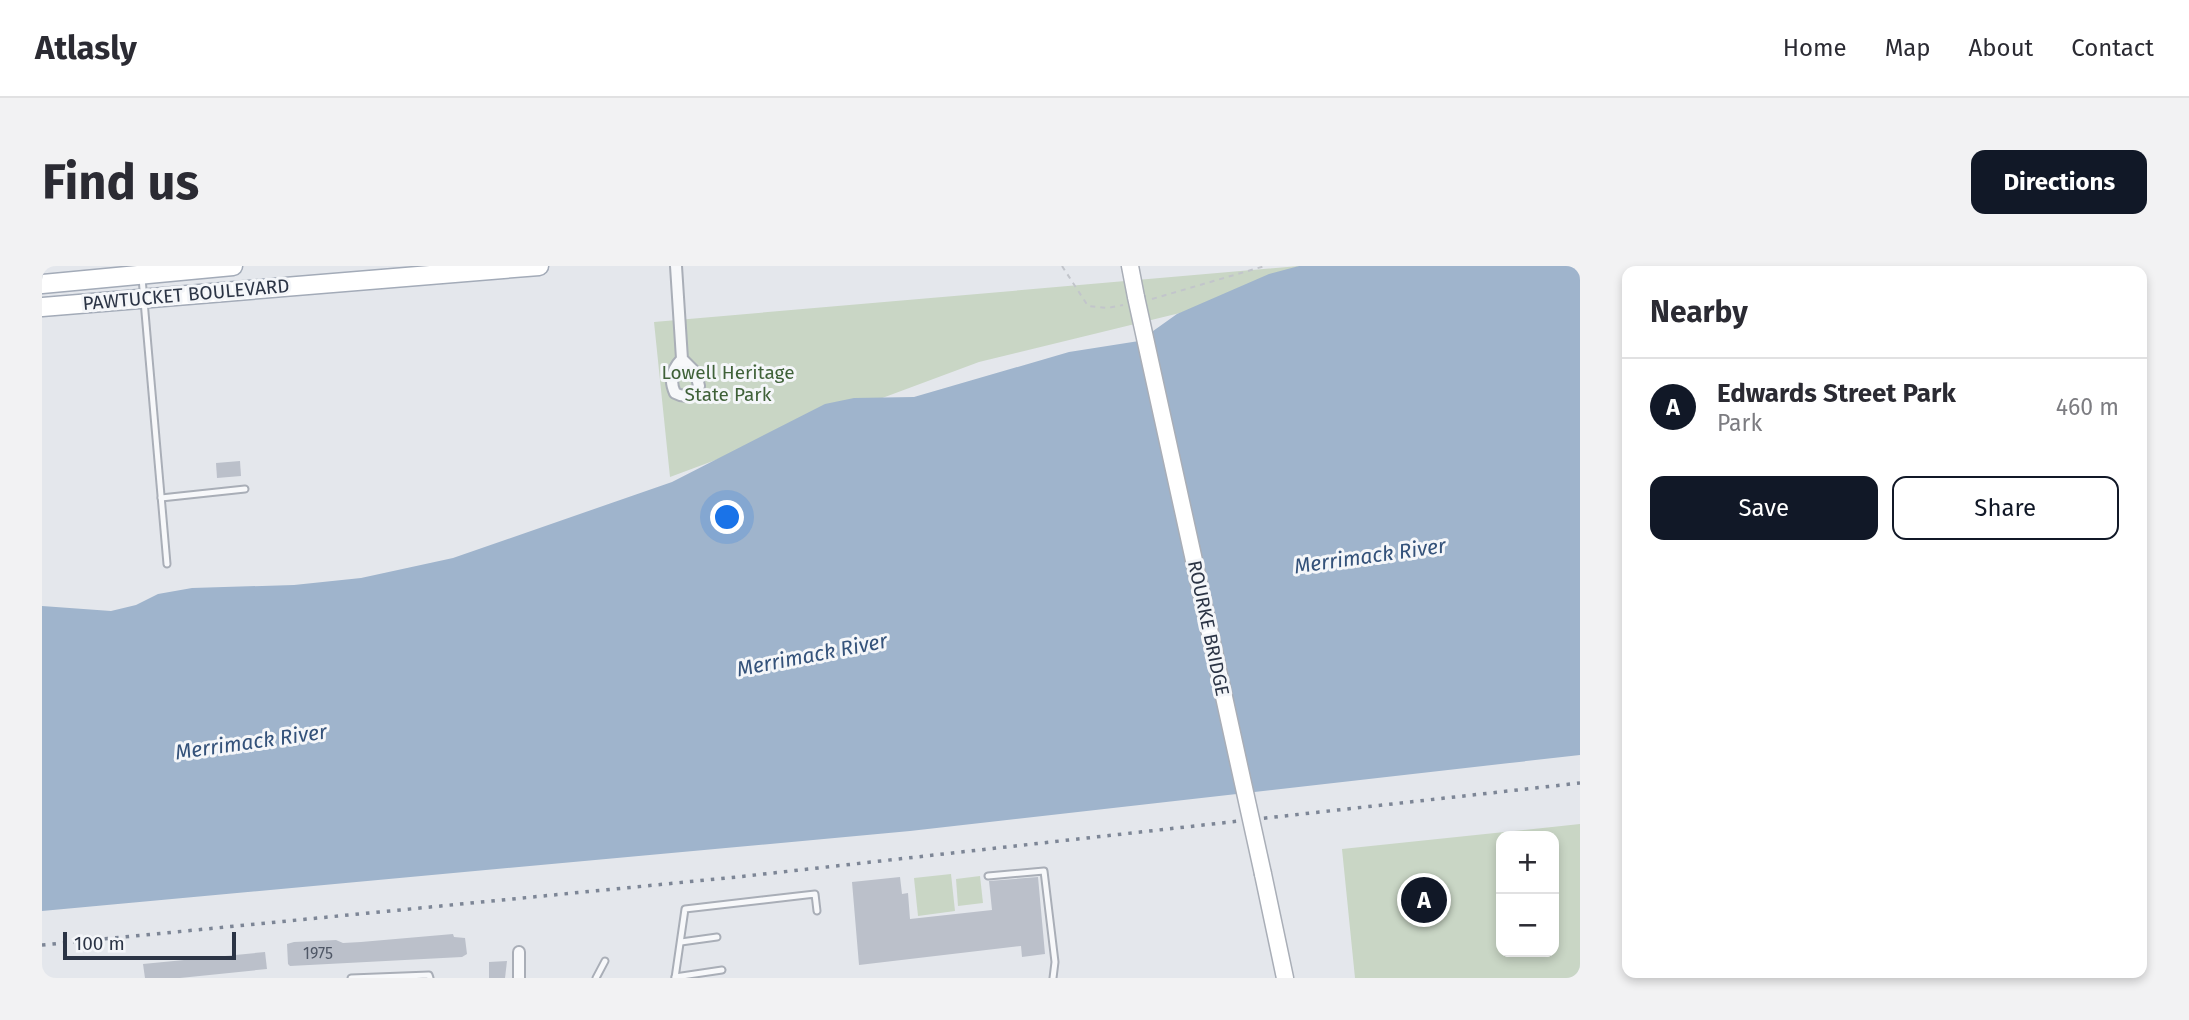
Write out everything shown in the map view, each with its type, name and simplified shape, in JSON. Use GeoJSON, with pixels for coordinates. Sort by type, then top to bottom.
{"type":"FeatureCollection","features":[{"type":"Feature","properties":{"kind":"main road","name":"PAWTUCKET BOULEVARD"},"geometry":{"type":"LineString","coordinates":[[42,284],[142,270],[233,266]]}},
{"type":"Feature","properties":{"kind":"main road","name":"PAWTUCKET BOULEVARD"},"geometry":{"type":"LineString","coordinates":[[42,307],[538,266]]}},
{"type":"Feature","properties":{"kind":"main road","name":"ROURKE BRIDGE"},"geometry":{"type":"LineString","coordinates":[[1133,270],[1285,978]]}},
{"type":"Feature","properties":{"kind":"street"},"geometry":{"type":"LineString","coordinates":[[676,266],[681,359]]}},
{"type":"Feature","properties":{"kind":"street"},"geometry":{"type":"LineString","coordinates":[[519,952],[519,978]]}},
{"type":"Feature","properties":{"kind":"lane"},"geometry":{"type":"LineString","coordinates":[[142,270],[167,564]]}},
{"type":"Feature","properties":{"kind":"lane"},"geometry":{"type":"LineString","coordinates":[[161,498],[245,489]]}},
{"type":"Feature","properties":{"kind":"lane"},"geometry":{"type":"LineString","coordinates":[[988,876],[1044,871],[1055,962],[1052,978]]}},
{"type":"Feature","properties":{"kind":"lane"},"geometry":{"type":"LineString","coordinates":[[722,970],[675,978],[685,909],[815,894],[817,912]]}},
{"type":"Feature","properties":{"kind":"lane"},"geometry":{"type":"LineString","coordinates":[[681,942],[717,937]]}},
{"type":"Feature","properties":{"kind":"lane"},"geometry":{"type":"LineString","coordinates":[[596,978],[605,961]]}},
{"type":"Feature","properties":{"kind":"lane"},"geometry":{"type":"LineString","coordinates":[[351,978],[429,975],[430,978]]}},
{"type":"Feature","properties":{"kind":"path"},"geometry":{"type":"LineString","coordinates":[[1062,266],[1088,306],[1108,308],[1265,266]]}},
{"type":"Feature","properties":{"kind":"green space","name":"Lowell Heritage State Park"},"geometry":{"type":"Polygon","coordinates":[[[1299,266],[1225,302],[979,362],[670,477],[654,322],[1299,266]]]}},
{"type":"Feature","properties":{"kind":"green space"},"geometry":{"type":"Polygon","coordinates":[[[1580,824],[1580,978],[1355,978],[1342,849],[1496,833],[1496,957],[1559,957],[1559,831],[1513,831],[1580,824]]]}},
{"type":"Feature","properties":{"kind":"green space"},"geometry":{"type":"Polygon","coordinates":[[[951,874],[955,911],[918,916],[914,878],[951,874]]]}},
{"type":"Feature","properties":{"kind":"green space"},"geometry":{"type":"Polygon","coordinates":[[[980,876],[983,903],[958,906],[956,879],[980,876]]]}},
{"type":"Feature","properties":{"kind":"water","name":"Merrimack River"},"geometry":{"type":"Polygon","coordinates":[[[1299,266],[1580,266],[1580,755],[910,831],[42,911],[42,606],[111,611],[136,605],[158,594],[192,588],[294,585],[361,578],[453,558],[672,482],[825,404],[854,398],[914,397],[1069,352],[1139,341],[1177,314],[1269,274],[1299,266]]]}},
{"type":"Feature","properties":{"kind":"building"},"geometry":{"type":"Polygon","coordinates":[[[240,461],[241,476],[217,478],[216,463],[240,461]]]}},
{"type":"Feature","properties":{"kind":"building"},"geometry":{"type":"Polygon","coordinates":[[[900,877],[902,894],[908,893],[910,919],[992,910],[989,881],[1038,877],[1045,954],[1022,957],[1021,946],[859,965],[852,882],[900,877]]]}},
{"type":"Feature","properties":{"kind":"building"},"geometry":{"type":"Polygon","coordinates":[[[453,934],[454,937],[465,938],[467,954],[462,957],[288,964],[287,944],[294,942],[336,940],[343,943],[453,934]]]}},
{"type":"Feature","properties":{"kind":"building"},"geometry":{"type":"Polygon","coordinates":[[[265,952],[267,969],[180,978],[145,978],[143,964],[265,952]]]}},
{"type":"Feature","properties":{"kind":"building"},"geometry":{"type":"Polygon","coordinates":[[[507,961],[505,978],[489,978],[489,962],[507,961]]]}},
{"type":"Feature","properties":{"kind":"railway"},"geometry":{"type":"LineString","coordinates":[[42,945],[737,877],[1580,783]]}},
{"type":"Feature","properties":{"kind":"place","name":"Edwards Street Park"},"geometry":{"type":"Point","coordinates":[1424,900]}}]}
